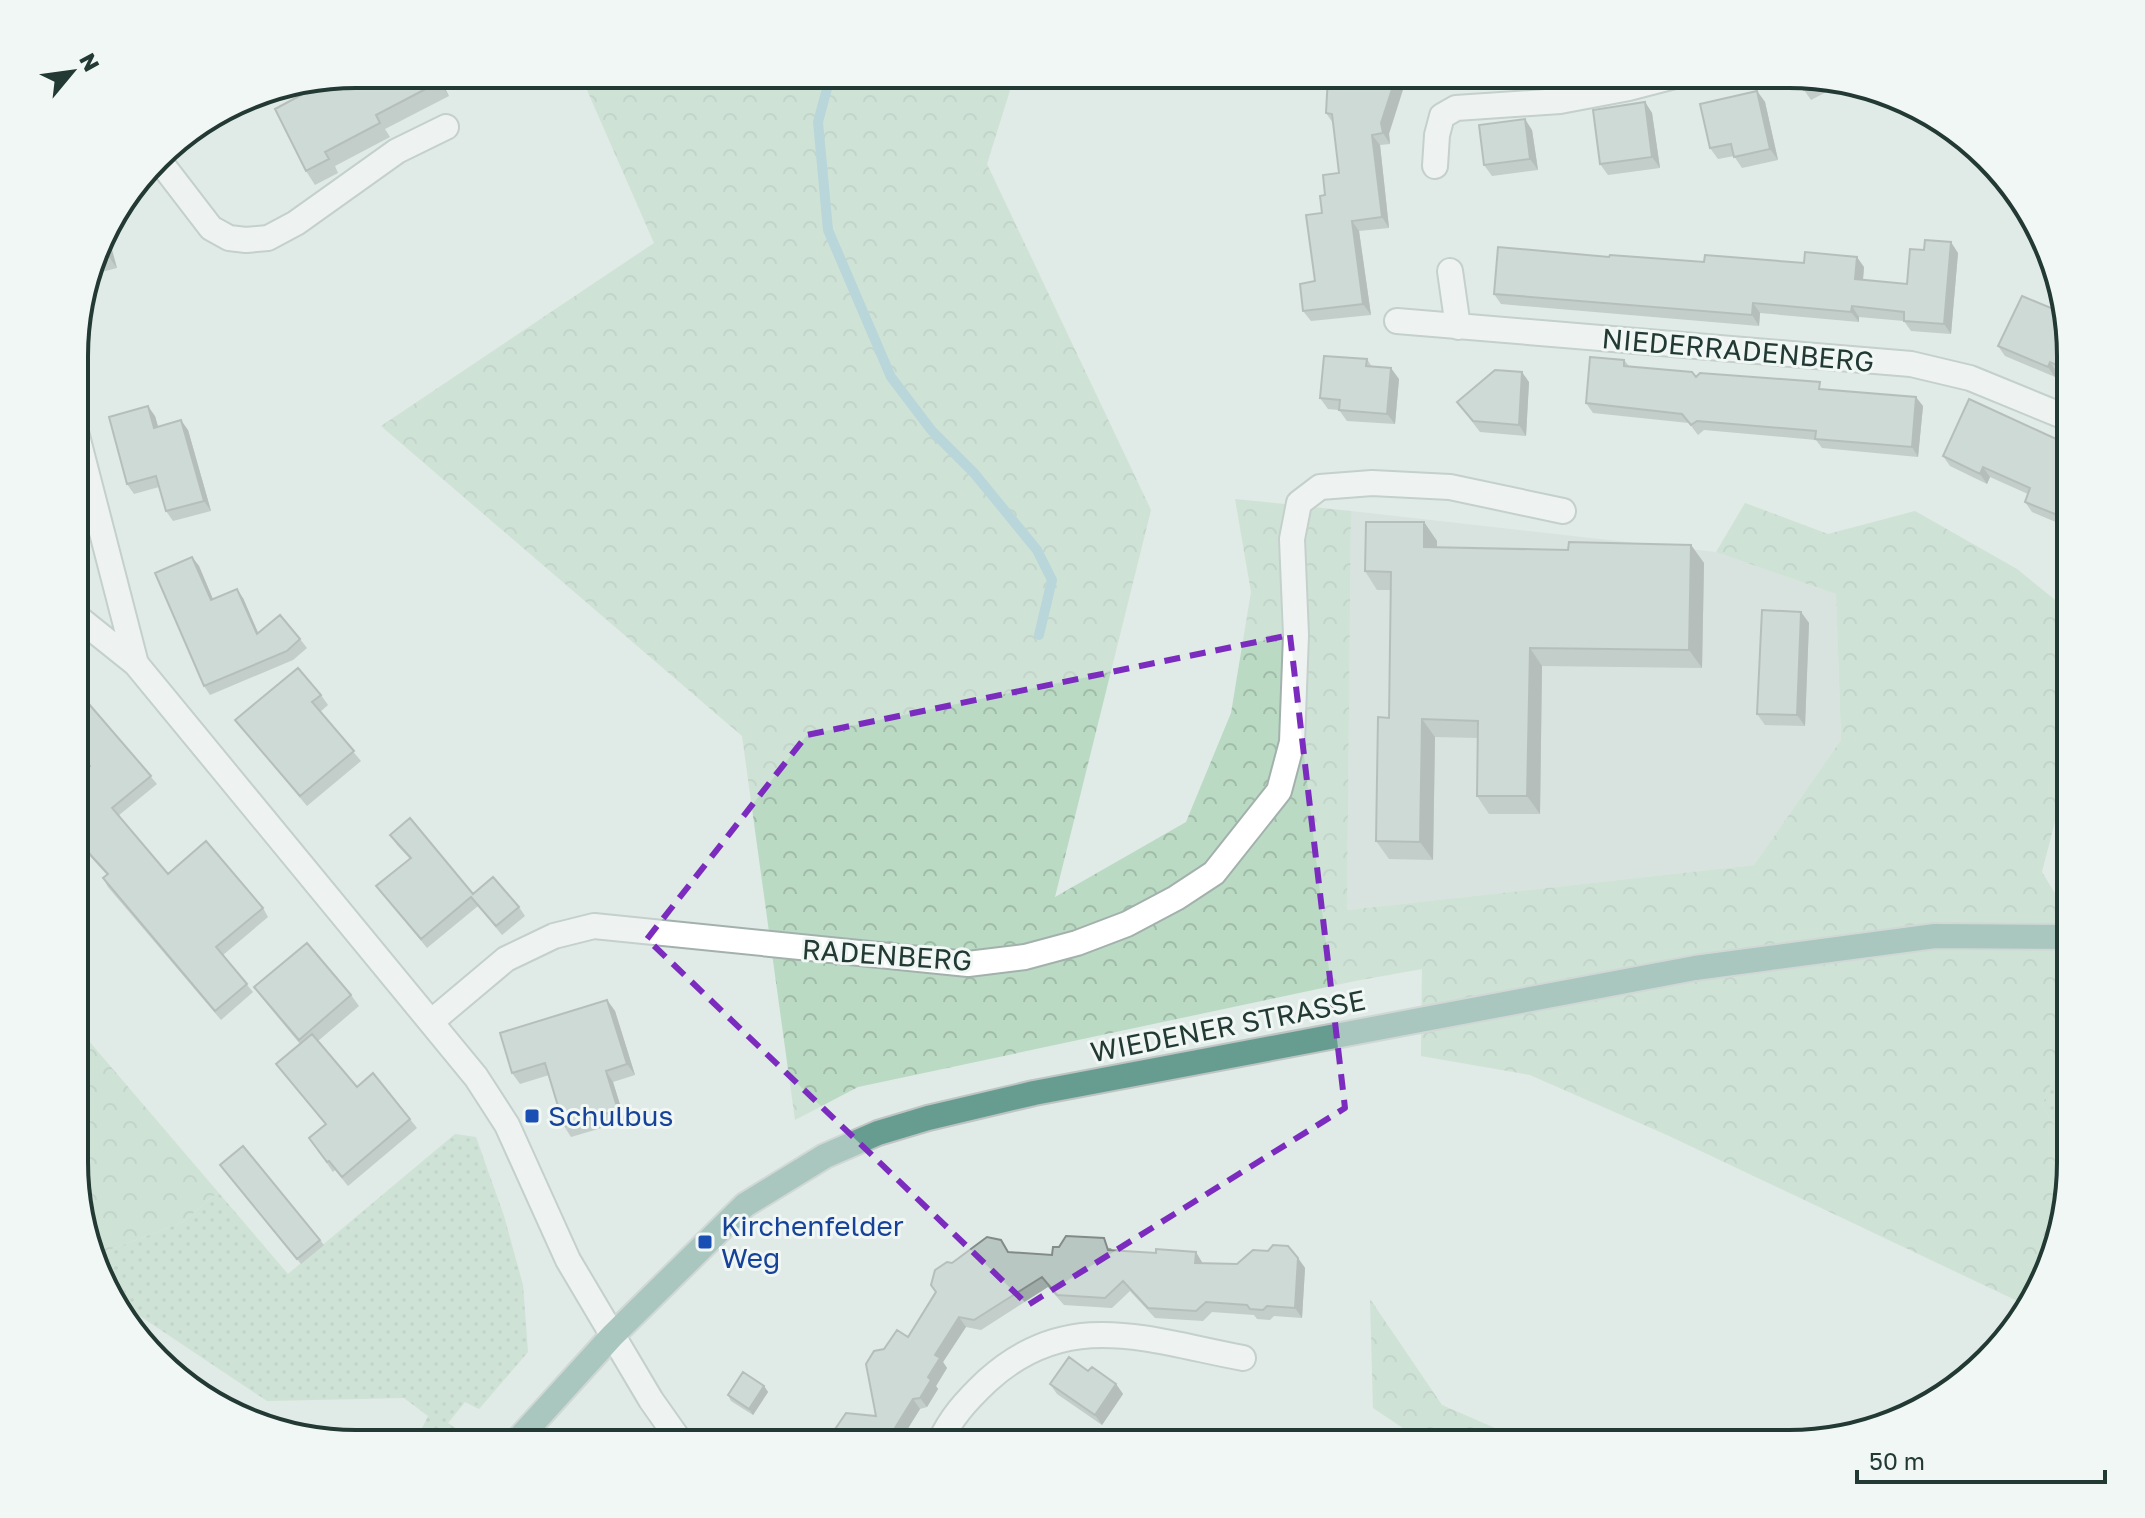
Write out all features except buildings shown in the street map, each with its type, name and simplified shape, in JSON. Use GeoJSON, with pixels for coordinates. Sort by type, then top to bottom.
{"type":"FeatureCollection","features":[{"type":"Feature","properties":{"kind":"main road","name":"WIEDENER STRASSE"},"geometry":{"type":"LineString","coordinates":[[528,1429],[612,1336],[745,1205],[825,1156],[878,1133],[1034,1093],[1695,968],[1935,936],[2056,937]]}},
{"type":"Feature","properties":{"kind":"street"},"geometry":{"type":"LineString","coordinates":[[1435,166],[1442,116],[1456,108],[1560,101],[1624,89]]}},
{"type":"Feature","properties":{"kind":"street"},"geometry":{"type":"LineString","coordinates":[[165,169],[211,228],[229,238],[268,238],[296,223],[397,151],[446,127]]}},
{"type":"Feature","properties":{"kind":"street"},"geometry":{"type":"LineString","coordinates":[[1450,271],[1458,327]]}},
{"type":"Feature","properties":{"kind":"street","name":"NIEDERRADENBERG"},"geometry":{"type":"LineString","coordinates":[[1397,321],[1911,364],[1970,378],[2056,413]]}},
{"type":"Feature","properties":{"kind":"street","name":"RADENBERG"},"geometry":{"type":"LineString","coordinates":[[431,1022],[506,959],[554,936],[594,926],[968,964],[1025,957],[1077,943],[1127,924],[1214,873],[1279,791],[1292,742],[1296,635],[1292,539],[1299,503],[1320,487],[1372,483],[1450,487],[1563,511]]}},
{"type":"Feature","properties":{"kind":"street"},"geometry":{"type":"LineString","coordinates":[[88,496],[136,664]]}},
{"type":"Feature","properties":{"kind":"street"},"geometry":{"type":"LineString","coordinates":[[88,626],[136,664],[476,1077],[507,1125],[568,1260],[612,1336],[672,1429]]}},
{"type":"Feature","properties":{"kind":"street"},"geometry":{"type":"LineString","coordinates":[[945,1429],[971,1396],[1021,1354],[1048,1342],[1084,1334],[1115,1334],[1243,1358]]}},
{"type":"Feature","properties":{"kind":"highlighted area"},"geometry":{"type":"Polygon","coordinates":[[[1290,635],[1345,1108],[1028,1305],[647,939],[807,735],[1290,635]]]}},
{"type":"Feature","properties":{"kind":"shaded area"},"geometry":{"type":"Polygon","coordinates":[[[1351,511],[1716,552],[1836,594],[1841,740],[1754,865],[1347,910],[1351,511]]]}},
{"type":"Feature","properties":{"kind":"green space"},"geometry":{"type":"Polygon","coordinates":[[[587,89],[1010,89],[987,164],[1151,510],[1055,897],[1186,822],[1231,713],[1251,592],[1235,499],[1351,511],[1347,910],[1754,865],[1841,740],[1836,594],[1716,552],[1745,503],[1828,534],[1915,511],[2017,569],[2056,601],[2056,817],[2042,872],[2056,895],[2056,1072],[2042,1105],[2056,1128],[2056,1179],[2048,1231],[2037,1264],[2018,1301],[1667,1135],[1530,1075],[1421,1056],[1422,969],[858,1087],[795,1120],[742,736],[381,426],[654,243],[587,89]]]}},
{"type":"Feature","properties":{"kind":"green space"},"geometry":{"type":"Polygon","coordinates":[[[89,1041],[218,1192],[183,1222],[104,1252],[93,1214],[89,1179],[89,1041]]]}},
{"type":"Feature","properties":{"kind":"green space"},"geometry":{"type":"Polygon","coordinates":[[[2056,1072],[2056,1128],[2042,1105],[2056,1072]]]}},
{"type":"Feature","properties":{"kind":"green space"},"geometry":{"type":"Polygon","coordinates":[[[455,1134],[476,1137],[504,1216],[523,1285],[528,1352],[479,1409],[465,1402],[448,1423],[457,1429],[422,1429],[428,1416],[404,1398],[267,1401],[135,1313],[104,1252],[183,1222],[218,1192],[288,1274],[455,1134]]]}},
{"type":"Feature","properties":{"kind":"green space"},"geometry":{"type":"Polygon","coordinates":[[[1370,1299],[1442,1405],[1499,1430],[1406,1430],[1373,1408],[1370,1299]]]}},
{"type":"Feature","properties":{"kind":"waterway"},"geometry":{"type":"LineString","coordinates":[[827,89],[818,122],[828,230],[891,377],[932,431],[974,473],[1037,550],[1052,580],[1039,635]]}},
{"type":"Feature","properties":{"kind":"place","name":"Schulbus"},"geometry":{"type":"Point","coordinates":[532,1116]}},
{"type":"Feature","properties":{"kind":"place","name":"Kirchenfelder Weg"},"geometry":{"type":"Point","coordinates":[705,1242]}}]}
